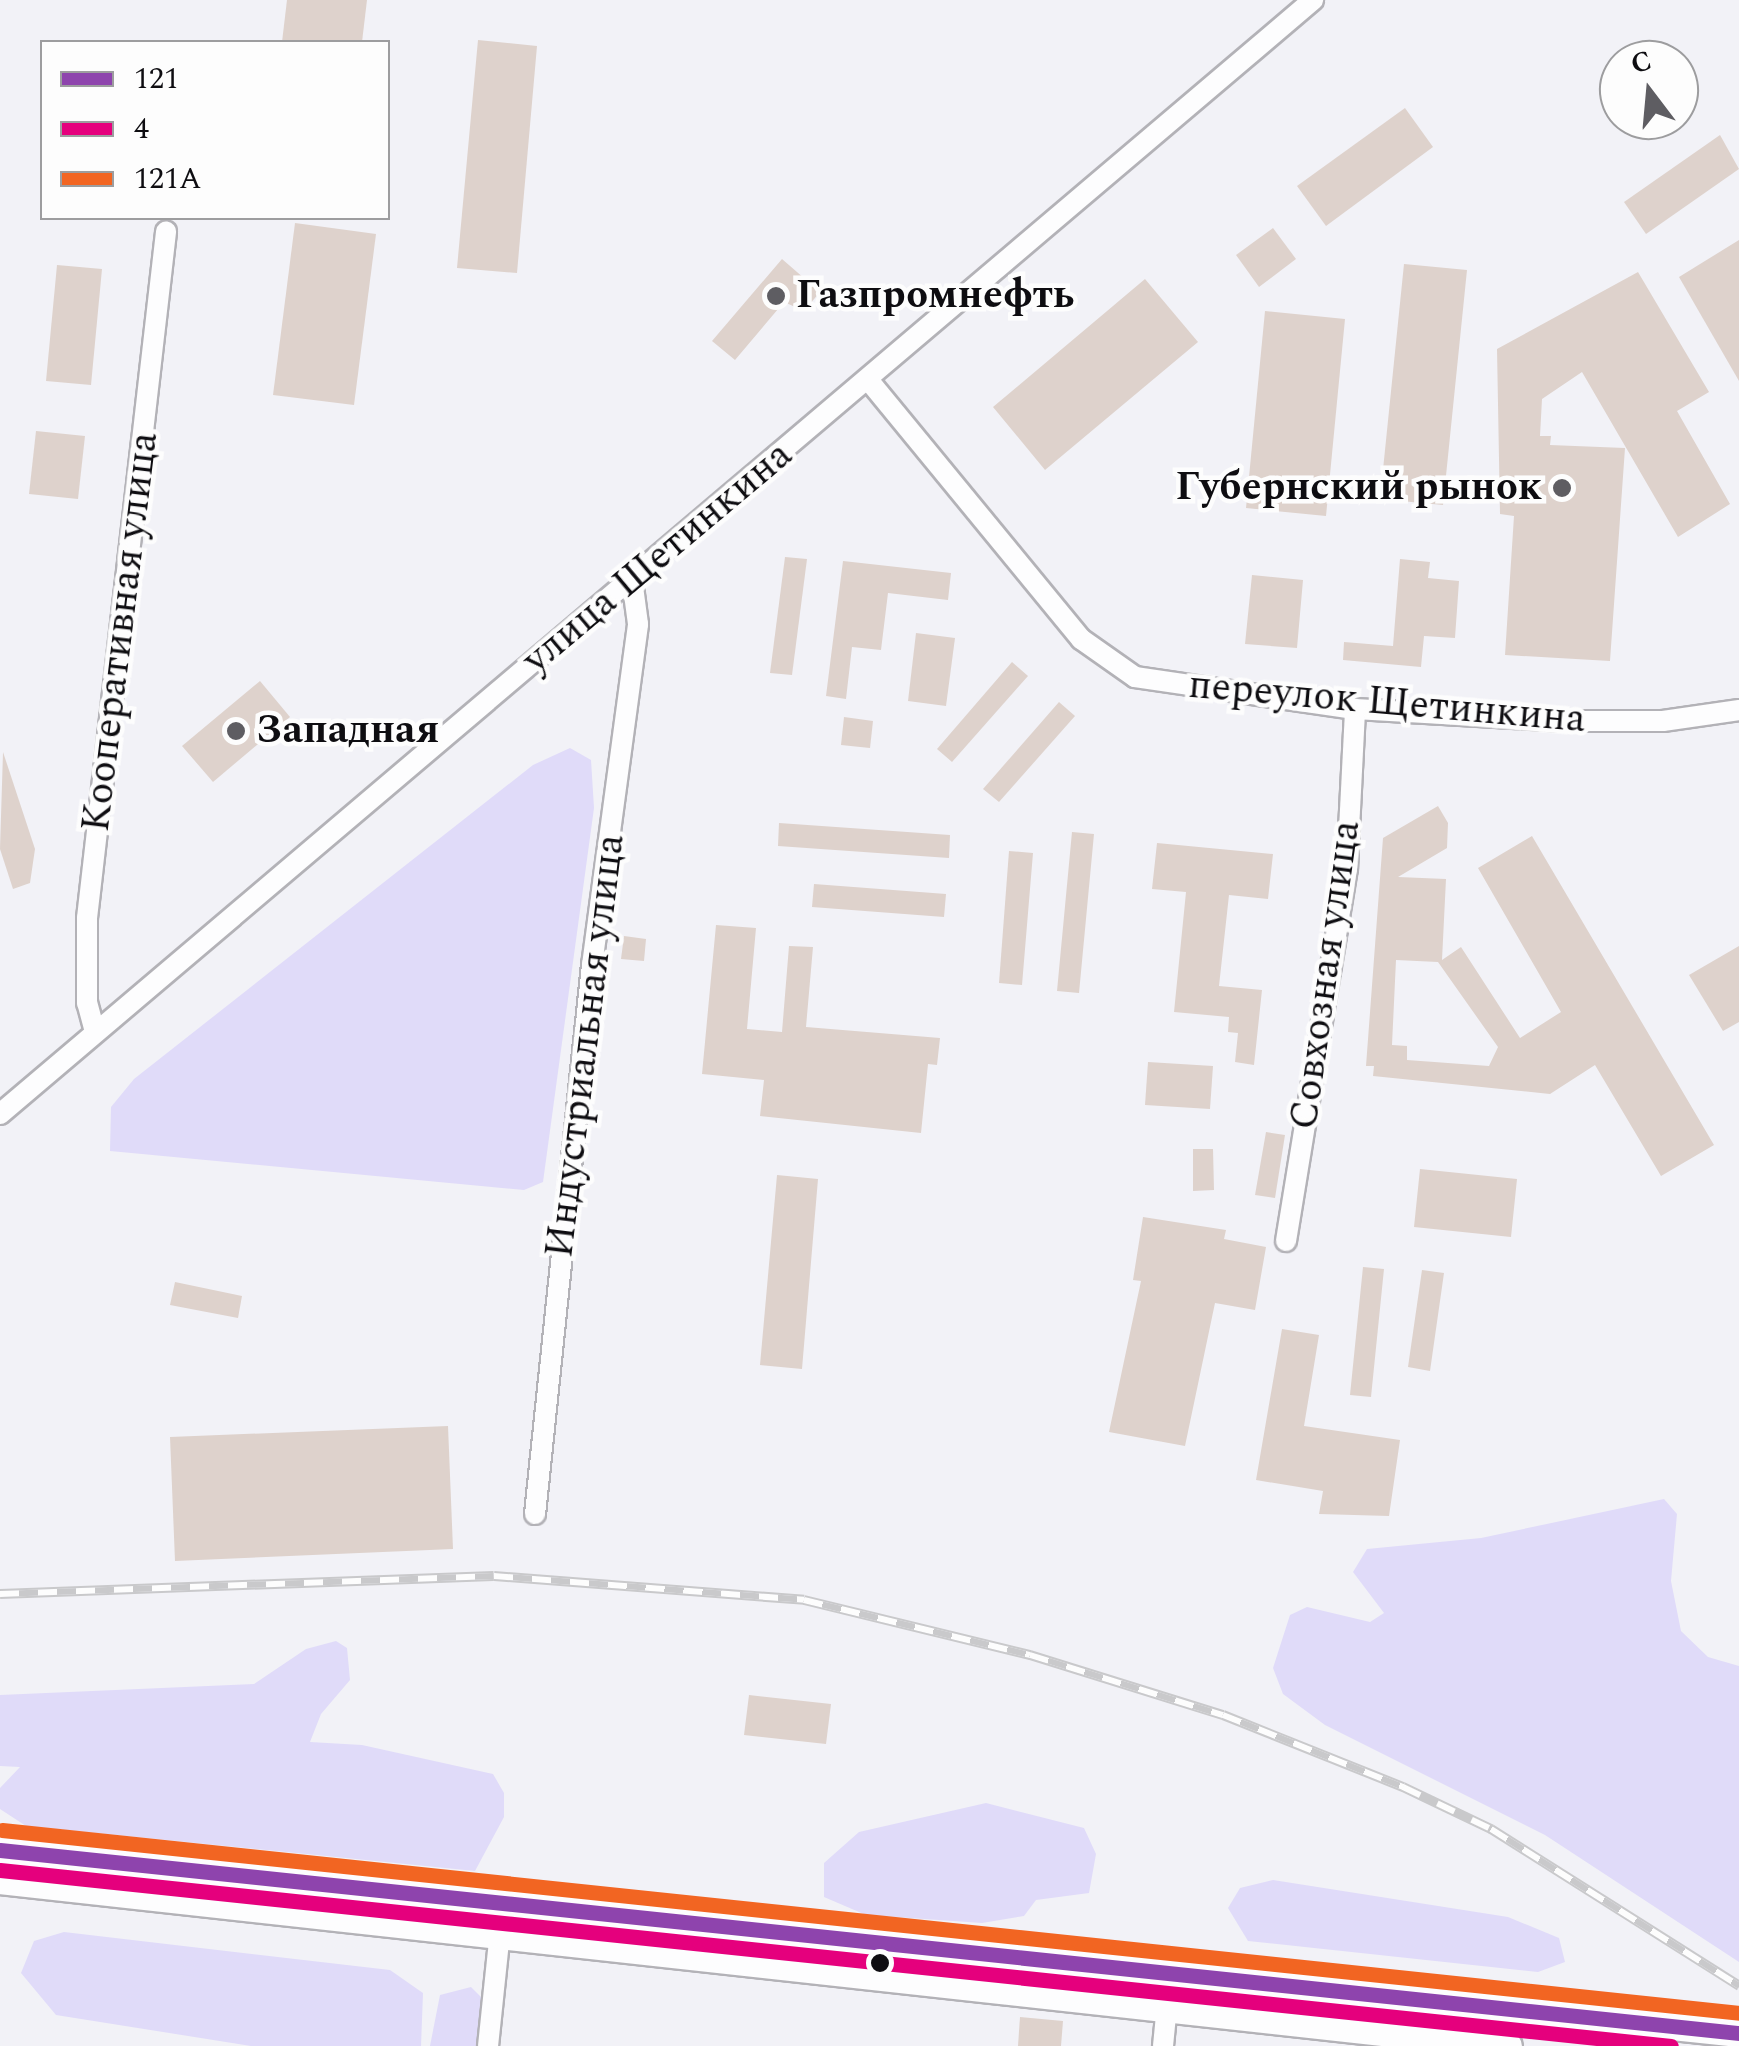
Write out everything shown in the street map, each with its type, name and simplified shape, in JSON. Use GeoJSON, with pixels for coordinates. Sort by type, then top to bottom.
{"type":"FeatureCollection","features":[{"type":"Feature","properties":{"kind":"main road"},"geometry":{"type":"LineString","coordinates":[[0,1850],[1739,2034]]}},
{"type":"Feature","properties":{"kind":"main road"},"geometry":{"type":"LineString","coordinates":[[0,1880],[1508,2046]]}},
{"type":"Feature","properties":{"kind":"street","name":"улица Щетинкина"},"geometry":{"type":"LineString","coordinates":[[0,1114],[870,382],[1313,0]]}},
{"type":"Feature","properties":{"kind":"street","name":"Кооперативная улица"},"geometry":{"type":"LineString","coordinates":[[95,1032],[87,1003],[87,918],[166,232]]}},
{"type":"Feature","properties":{"kind":"street","name":"переулок Щетинкина"},"geometry":{"type":"LineString","coordinates":[[870,382],[1052,606],[1116,668],[1158,684],[1355,709],[1630,722],[1739,710]]}},
{"type":"Feature","properties":{"kind":"street","name":"Индустриальная улица"},"geometry":{"type":"LineString","coordinates":[[535,1514],[592,964],[638,624],[632,579]]}},
{"type":"Feature","properties":{"kind":"street","name":"Совхозная улица"},"geometry":{"type":"LineString","coordinates":[[1286,1240],[1347,869],[1355,709]]}},
{"type":"Feature","properties":{"kind":"street"},"geometry":{"type":"LineString","coordinates":[[488,2046],[503,1903]]}},
{"type":"Feature","properties":{"kind":"street"},"geometry":{"type":"LineString","coordinates":[[1164,2046],[1170,1975]]}},
{"type":"Feature","properties":{"kind":"shaded area"},"geometry":{"type":"Polygon","coordinates":[[[570,748],[591,760],[594,808],[543,1182],[524,1190],[110,1151],[111,1107],[134,1079],[533,765],[570,748]]]}},
{"type":"Feature","properties":{"kind":"shaded area"},"geometry":{"type":"Polygon","coordinates":[[[1664,1499],[1677,1514],[1671,1581],[1681,1631],[1708,1657],[1739,1666],[1739,1962],[1545,1835],[1325,1725],[1283,1694],[1273,1668],[1290,1615],[1307,1607],[1370,1622],[1384,1613],[1353,1572],[1367,1549],[1481,1538],[1664,1499]]]}},
{"type":"Feature","properties":{"kind":"shaded area"},"geometry":{"type":"Polygon","coordinates":[[[336,1641],[347,1648],[350,1680],[321,1714],[310,1742],[362,1745],[493,1774],[504,1793],[504,1817],[475,1871],[26,1826],[0,1809],[0,1788],[20,1767],[0,1766],[0,1695],[254,1684],[306,1649],[336,1641]]]}},
{"type":"Feature","properties":{"kind":"shaded area"},"geometry":{"type":"Polygon","coordinates":[[[986,1803],[1084,1828],[1096,1854],[1089,1893],[1036,1900],[1024,1916],[982,1923],[866,1915],[824,1897],[824,1863],[859,1832],[986,1803]]]}},
{"type":"Feature","properties":{"kind":"shaded area"},"geometry":{"type":"Polygon","coordinates":[[[1273,1880],[1508,1917],[1559,1938],[1565,1962],[1538,1972],[1248,1941],[1228,1908],[1240,1888],[1273,1880]]]}},
{"type":"Feature","properties":{"kind":"shaded area"},"geometry":{"type":"Polygon","coordinates":[[[64,1932],[390,1970],[423,1993],[421,2046],[251,2046],[56,2015],[21,1973],[34,1941],[64,1932]]]}},
{"type":"Feature","properties":{"kind":"shaded area"},"geometry":{"type":"Polygon","coordinates":[[[471,1987],[481,1997],[480,2046],[430,2046],[440,1995],[471,1987]]]}},
{"type":"Feature","properties":{"kind":"building"},"geometry":{"type":"Polygon","coordinates":[[[287,0],[367,0],[362,40],[282,40],[287,0]]]}},
{"type":"Feature","properties":{"kind":"building"},"geometry":{"type":"Polygon","coordinates":[[[478,40],[537,46],[517,273],[457,268],[478,40]]]}},
{"type":"Feature","properties":{"kind":"building"},"geometry":{"type":"Polygon","coordinates":[[[1405,108],[1433,147],[1326,226],[1297,186],[1405,108]]]}},
{"type":"Feature","properties":{"kind":"building"},"geometry":{"type":"Polygon","coordinates":[[[1720,135],[1739,169],[1646,234],[1624,202],[1720,135]]]}},
{"type":"Feature","properties":{"kind":"building"},"geometry":{"type":"Polygon","coordinates":[[[295,223],[376,234],[354,405],[273,395],[295,223]]]}},
{"type":"Feature","properties":{"kind":"building"},"geometry":{"type":"Polygon","coordinates":[[[1273,228],[1296,259],[1259,287],[1236,255],[1273,228]]]}},
{"type":"Feature","properties":{"kind":"building"},"geometry":{"type":"Polygon","coordinates":[[[1739,240],[1739,381],[1679,277],[1739,240]]]}},
{"type":"Feature","properties":{"kind":"building"},"geometry":{"type":"Polygon","coordinates":[[[782,259],[820,292],[804,311],[784,302],[735,360],[712,341],[782,259]]]}},
{"type":"Feature","properties":{"kind":"building"},"geometry":{"type":"Polygon","coordinates":[[[1404,264],[1467,270],[1443,505],[1380,499],[1404,264]]]}},
{"type":"Feature","properties":{"kind":"building"},"geometry":{"type":"Polygon","coordinates":[[[57,265],[102,269],[91,385],[46,381],[57,265]]]}},
{"type":"Feature","properties":{"kind":"building","name":"Губернский рынок"},"geometry":{"type":"Polygon","coordinates":[[[1638,272],[1709,392],[1677,411],[1730,504],[1678,537],[1582,372],[1542,399],[1540,436],[1551,436],[1550,445],[1625,448],[1610,661],[1505,655],[1514,516],[1500,514],[1497,349],[1638,272]]]}},
{"type":"Feature","properties":{"kind":"building"},"geometry":{"type":"Polygon","coordinates":[[[1145,279],[1198,342],[1045,470],[993,407],[1145,279]]]}},
{"type":"Feature","properties":{"kind":"building"},"geometry":{"type":"Polygon","coordinates":[[[1265,311],[1345,319],[1326,516],[1246,508],[1265,311]]]}},
{"type":"Feature","properties":{"kind":"building"},"geometry":{"type":"Polygon","coordinates":[[[36,431],[85,436],[78,499],[29,494],[36,431]]]}},
{"type":"Feature","properties":{"kind":"building"},"geometry":{"type":"Polygon","coordinates":[[[785,557],[807,559],[792,675],[770,673],[785,557]]]}},
{"type":"Feature","properties":{"kind":"building"},"geometry":{"type":"Polygon","coordinates":[[[1400,559],[1430,562],[1428,578],[1459,581],[1455,638],[1424,636],[1421,667],[1343,660],[1344,642],[1393,646],[1400,559]]]}},
{"type":"Feature","properties":{"kind":"building"},"geometry":{"type":"Polygon","coordinates":[[[843,561],[951,573],[948,600],[888,593],[881,650],[852,647],[846,699],[826,696],[843,561]]]}},
{"type":"Feature","properties":{"kind":"building"},"geometry":{"type":"Polygon","coordinates":[[[1252,575],[1303,580],[1297,648],[1245,644],[1252,575]]]}},
{"type":"Feature","properties":{"kind":"building"},"geometry":{"type":"Polygon","coordinates":[[[916,633],[955,638],[946,706],[908,701],[916,633]]]}},
{"type":"Feature","properties":{"kind":"building"},"geometry":{"type":"Polygon","coordinates":[[[1012,662],[1028,676],[952,762],[937,749],[1012,662]]]}},
{"type":"Feature","properties":{"kind":"building","name":"Западная"},"geometry":{"type":"Polygon","coordinates":[[[260,681],[290,717],[213,782],[182,746],[260,681]]]}},
{"type":"Feature","properties":{"kind":"building"},"geometry":{"type":"Polygon","coordinates":[[[1059,702],[1075,716],[999,802],[983,789],[1059,702]]]}},
{"type":"Feature","properties":{"kind":"building"},"geometry":{"type":"Polygon","coordinates":[[[844,717],[873,721],[870,748],[841,745],[844,717]]]}},
{"type":"Feature","properties":{"kind":"building"},"geometry":{"type":"Polygon","coordinates":[[[3,752],[35,849],[30,883],[13,889],[0,849],[3,752]]]}},
{"type":"Feature","properties":{"kind":"building"},"geometry":{"type":"Polygon","coordinates":[[[1438,806],[1448,823],[1447,848],[1398,877],[1446,879],[1442,960],[1461,947],[1520,1038],[1561,1012],[1478,868],[1532,836],[1714,1145],[1661,1176],[1595,1065],[1550,1094],[1373,1076],[1374,1066],[1366,1066],[1383,838],[1438,806]],[[1396,960],[1392,1045],[1407,1046],[1407,1060],[1489,1066],[1498,1047],[1438,962],[1396,960]]]}},
{"type":"Feature","properties":{"kind":"building"},"geometry":{"type":"Polygon","coordinates":[[[779,823],[950,835],[949,858],[778,846],[779,823]]]}},
{"type":"Feature","properties":{"kind":"building"},"geometry":{"type":"Polygon","coordinates":[[[1072,832],[1094,834],[1079,993],[1057,991],[1072,832]]]}},
{"type":"Feature","properties":{"kind":"building"},"geometry":{"type":"Polygon","coordinates":[[[1157,843],[1273,854],[1268,899],[1229,895],[1219,986],[1262,990],[1254,1065],[1235,1062],[1238,1033],[1228,1032],[1229,1017],[1174,1012],[1186,892],[1152,889],[1157,843]]]}},
{"type":"Feature","properties":{"kind":"building"},"geometry":{"type":"Polygon","coordinates":[[[1009,851],[1033,853],[1022,985],[999,983],[1009,851]]]}},
{"type":"Feature","properties":{"kind":"building"},"geometry":{"type":"Polygon","coordinates":[[[814,884],[946,894],[944,917],[812,907],[814,884]]]}},
{"type":"Feature","properties":{"kind":"building"},"geometry":{"type":"Polygon","coordinates":[[[716,925],[756,928],[747,1029],[782,1032],[789,946],[813,947],[806,1027],[940,1038],[937,1065],[928,1064],[921,1133],[760,1116],[764,1080],[702,1074],[716,925]]]}},
{"type":"Feature","properties":{"kind":"building"},"geometry":{"type":"Polygon","coordinates":[[[624,936],[646,939],[644,961],[621,959],[624,936]]]}},
{"type":"Feature","properties":{"kind":"building"},"geometry":{"type":"Polygon","coordinates":[[[1739,946],[1739,1022],[1723,1031],[1689,975],[1739,946]]]}},
{"type":"Feature","properties":{"kind":"building"},"geometry":{"type":"Polygon","coordinates":[[[1148,1062],[1213,1066],[1210,1109],[1145,1105],[1148,1062]]]}},
{"type":"Feature","properties":{"kind":"building"},"geometry":{"type":"Polygon","coordinates":[[[1266,1132],[1285,1135],[1275,1198],[1255,1195],[1266,1132]]]}},
{"type":"Feature","properties":{"kind":"building"},"geometry":{"type":"Polygon","coordinates":[[[1193,1149],[1213,1149],[1214,1190],[1193,1191],[1193,1149]]]}},
{"type":"Feature","properties":{"kind":"building"},"geometry":{"type":"Polygon","coordinates":[[[1420,1169],[1517,1179],[1511,1237],[1414,1227],[1420,1169]]]}},
{"type":"Feature","properties":{"kind":"building"},"geometry":{"type":"Polygon","coordinates":[[[777,1175],[818,1179],[802,1369],[760,1365],[777,1175]]]}},
{"type":"Feature","properties":{"kind":"building"},"geometry":{"type":"Polygon","coordinates":[[[1143,1217],[1226,1230],[1224,1239],[1266,1247],[1255,1310],[1215,1303],[1185,1446],[1109,1432],[1141,1281],[1133,1280],[1143,1217]]]}},
{"type":"Feature","properties":{"kind":"building"},"geometry":{"type":"Polygon","coordinates":[[[1363,1267],[1384,1269],[1371,1397],[1350,1395],[1363,1267]]]}},
{"type":"Feature","properties":{"kind":"building"},"geometry":{"type":"Polygon","coordinates":[[[1422,1270],[1444,1273],[1430,1371],[1408,1367],[1422,1270]]]}},
{"type":"Feature","properties":{"kind":"building"},"geometry":{"type":"Polygon","coordinates":[[[175,1282],[242,1296],[238,1318],[170,1305],[175,1282]]]}},
{"type":"Feature","properties":{"kind":"building"},"geometry":{"type":"Polygon","coordinates":[[[1282,1329],[1319,1335],[1304,1426],[1400,1440],[1389,1516],[1319,1514],[1323,1491],[1256,1480],[1282,1329]]]}},
{"type":"Feature","properties":{"kind":"building"},"geometry":{"type":"Polygon","coordinates":[[[448,1426],[453,1549],[175,1561],[170,1437],[448,1426]]]}},
{"type":"Feature","properties":{"kind":"building"},"geometry":{"type":"Polygon","coordinates":[[[749,1695],[831,1704],[826,1744],[744,1735],[749,1695]]]}},
{"type":"Feature","properties":{"kind":"building"},"geometry":{"type":"Polygon","coordinates":[[[1020,2017],[1063,2021],[1061,2046],[1018,2046],[1020,2017]]]}},
{"type":"Feature","properties":{"kind":"railway"},"geometry":{"type":"LineString","coordinates":[[0,1594],[494,1576],[804,1600],[1030,1655],[1223,1715],[1403,1787],[1491,1829],[1739,1986]]}},
{"type":"Feature","properties":{"kind":"transit line","name":"121А"},"geometry":{"type":"LineString","coordinates":[[2,1830],[1739,2013]]}},
{"type":"Feature","properties":{"kind":"transit line","name":"121"},"geometry":{"type":"LineString","coordinates":[[0,1850],[1739,2033]]}},
{"type":"Feature","properties":{"kind":"transit line","name":"4"},"geometry":{"type":"LineString","coordinates":[[0,1870],[1671,2046]]}},
{"type":"Feature","properties":{"kind":"place","name":"Газпромнефть"},"geometry":{"type":"Point","coordinates":[776,296]}},
{"type":"Feature","properties":{"kind":"place","name":"Губернский рынок"},"geometry":{"type":"Point","coordinates":[1562,488]}},
{"type":"Feature","properties":{"kind":"place","name":"Западная"},"geometry":{"type":"Point","coordinates":[236,731]}}]}
